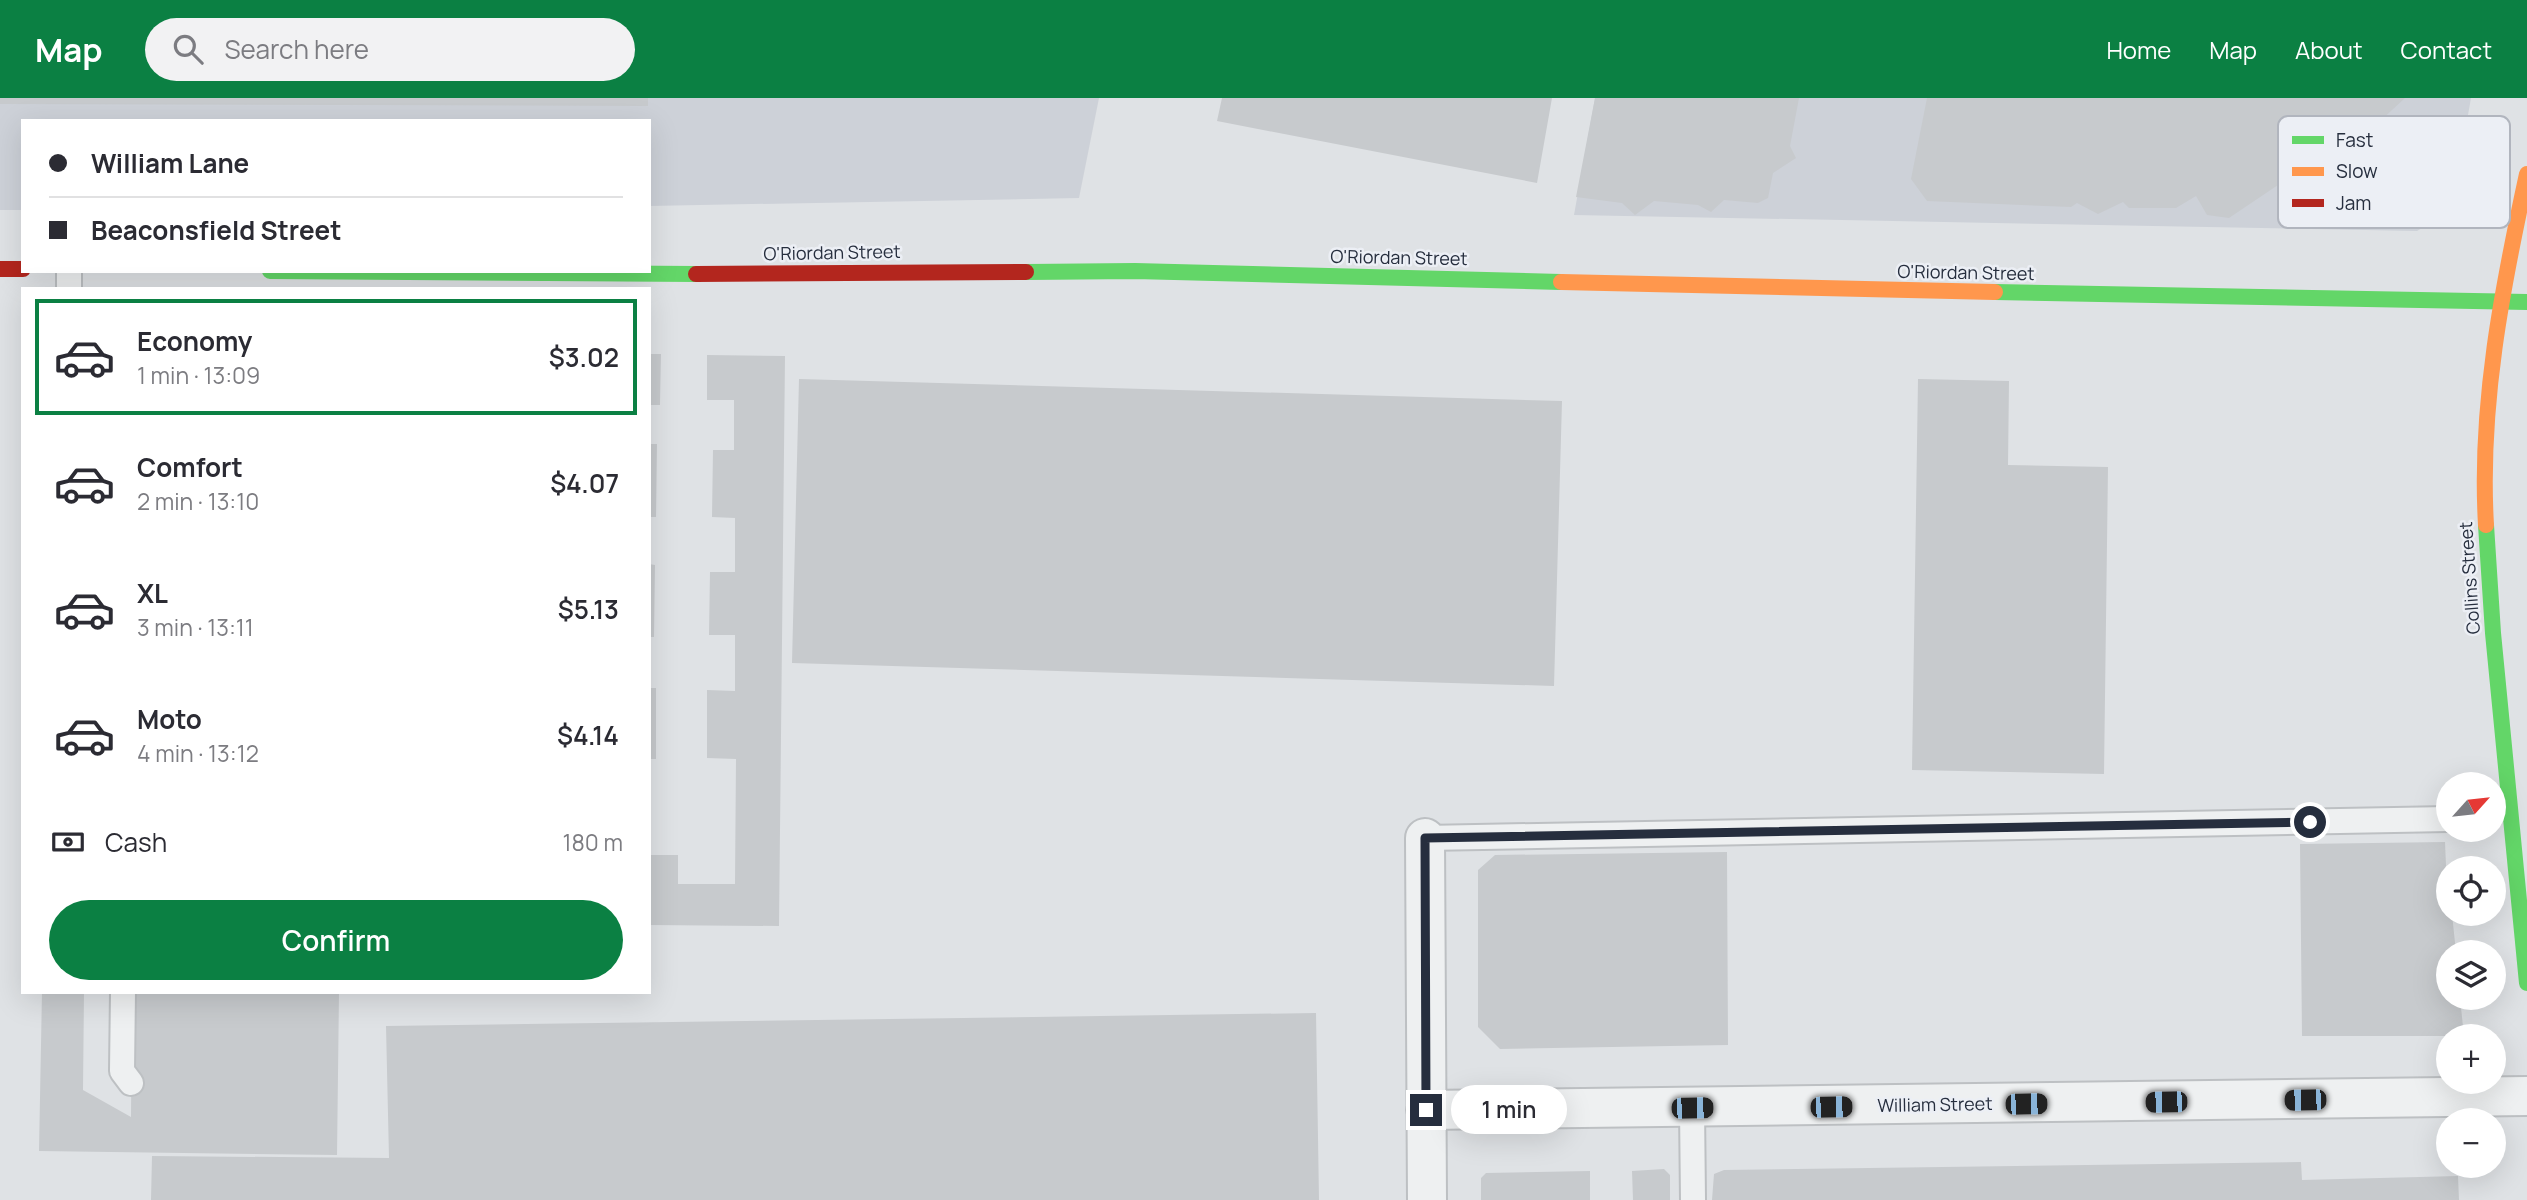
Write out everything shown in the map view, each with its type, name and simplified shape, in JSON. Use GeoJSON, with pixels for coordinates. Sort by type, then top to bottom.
{"type":"FeatureCollection","features":[{"type":"Feature","properties":{"kind":"main road","name":"Collins Street"},"geometry":{"type":"LineString","coordinates":[[2527,174],[2499,303],[2483,474],[2493,633],[2527,982]]}},
{"type":"Feature","properties":{"kind":"main road"},"geometry":{"type":"LineString","coordinates":[[0,269],[21,269]]}},
{"type":"Feature","properties":{"kind":"main road","name":"O'Riordan Street"},"geometry":{"type":"LineString","coordinates":[[543,273],[1135,271],[2527,302]]}},
{"type":"Feature","properties":{"kind":"street"},"geometry":{"type":"LineString","coordinates":[[1425,838],[1427,1200]]}},
{"type":"Feature","properties":{"kind":"street","name":"William Street"},"geometry":{"type":"LineString","coordinates":[[1426,1110],[2527,1096]]}},
{"type":"Feature","properties":{"kind":"lane"},"geometry":{"type":"LineString","coordinates":[[1425,838],[2436,819]]}},
{"type":"Feature","properties":{"kind":"lane"},"geometry":{"type":"LineString","coordinates":[[123,994],[122,1071],[131,1083]]}},
{"type":"Feature","properties":{"kind":"lane"},"geometry":{"type":"LineString","coordinates":[[1692,1108],[1693,1200]]}},
{"type":"Feature","properties":{"kind":"shaded area"},"geometry":{"type":"Polygon","coordinates":[[[0,98],[1099,98],[1079,198],[651,206],[651,119],[21,119],[21,210],[0,210],[0,98]]]}},
{"type":"Feature","properties":{"kind":"shaded area"},"geometry":{"type":"Polygon","coordinates":[[[1595,98],[2471,98],[2468,116],[2278,116],[2278,228],[2422,228],[2417,231],[1574,215],[1595,98]]]}},
{"type":"Feature","properties":{"kind":"building"},"geometry":{"type":"Polygon","coordinates":[[[0,98],[648,98],[648,106],[0,104],[0,98]]]}},
{"type":"Feature","properties":{"kind":"building"},"geometry":{"type":"Polygon","coordinates":[[[1222,98],[1552,98],[1537,183],[1217,121],[1222,98]]]}},
{"type":"Feature","properties":{"kind":"building"},"geometry":{"type":"Polygon","coordinates":[[[1595,98],[1799,98],[1790,146],[1796,158],[1773,173],[1768,198],[1758,203],[1724,200],[1711,212],[1698,205],[1654,201],[1635,215],[1622,203],[1576,197],[1595,98]]]}},
{"type":"Feature","properties":{"kind":"building"},"geometry":{"type":"Polygon","coordinates":[[[1927,98],[2405,98],[2386,116],[2278,116],[2278,185],[2229,218],[2207,215],[2196,196],[2176,208],[2129,208],[2123,202],[2098,214],[2077,203],[2071,207],[1927,201],[1911,179],[1927,98]]]}},
{"type":"Feature","properties":{"kind":"building"},"geometry":{"type":"Polygon","coordinates":[[[651,354],[661,354],[660,405],[651,405],[651,354]]]}},
{"type":"Feature","properties":{"kind":"building"},"geometry":{"type":"Polygon","coordinates":[[[707,355],[785,356],[779,926],[651,925],[651,855],[678,855],[678,884],[735,884],[736,759],[707,758],[707,690],[735,691],[735,635],[709,635],[710,572],[735,572],[735,518],[712,517],[713,450],[734,450],[734,400],[707,400],[707,355]]]}},
{"type":"Feature","properties":{"kind":"building"},"geometry":{"type":"Polygon","coordinates":[[[799,379],[1562,401],[1554,686],[792,663],[799,379]]]}},
{"type":"Feature","properties":{"kind":"building"},"geometry":{"type":"Polygon","coordinates":[[[1918,379],[2009,381],[2008,465],[2108,467],[2104,774],[1912,770],[1918,379]]]}},
{"type":"Feature","properties":{"kind":"building"},"geometry":{"type":"Polygon","coordinates":[[[651,444],[657,444],[656,517],[651,517],[651,444]]]}},
{"type":"Feature","properties":{"kind":"building"},"geometry":{"type":"Polygon","coordinates":[[[651,564],[655,565],[654,637],[651,637],[651,564]]]}},
{"type":"Feature","properties":{"kind":"building"},"geometry":{"type":"Polygon","coordinates":[[[651,688],[656,688],[656,759],[651,759],[651,688]]]}},
{"type":"Feature","properties":{"kind":"building"},"geometry":{"type":"Polygon","coordinates":[[[2445,842],[2446,856],[2436,856],[2436,926],[2453,926],[2455,940],[2436,940],[2436,1010],[2461,1010],[2463,1024],[2436,1024],[2436,1036],[2302,1036],[2300,844],[2445,842]]]}},
{"type":"Feature","properties":{"kind":"building"},"geometry":{"type":"Polygon","coordinates":[[[1727,852],[1728,1045],[1500,1049],[1478,1027],[1478,870],[1495,855],[1727,852]]]}},
{"type":"Feature","properties":{"kind":"building"},"geometry":{"type":"Polygon","coordinates":[[[42,994],[84,994],[83,1090],[131,1117],[132,994],[339,994],[337,1155],[39,1151],[42,994]]]}},
{"type":"Feature","properties":{"kind":"building"},"geometry":{"type":"Polygon","coordinates":[[[1316,1013],[1319,1200],[151,1200],[152,1156],[389,1158],[386,1026],[1316,1013]]]}},
{"type":"Feature","properties":{"kind":"building"},"geometry":{"type":"Polygon","coordinates":[[[2301,1162],[2302,1180],[2458,1178],[2459,1200],[1712,1200],[1714,1174],[1724,1170],[2301,1162]]]}},
{"type":"Feature","properties":{"kind":"building"},"geometry":{"type":"Polygon","coordinates":[[[1664,1169],[1670,1175],[1670,1200],[1633,1200],[1632,1171],[1664,1169]]]}},
{"type":"Feature","properties":{"kind":"building"},"geometry":{"type":"Polygon","coordinates":[[[1590,1171],[1590,1200],[1481,1200],[1481,1178],[1486,1173],[1590,1171]]]}},
{"type":"Feature","properties":{"kind":"traffic: fast"},"geometry":{"type":"LineString","coordinates":[[1026,272],[1135,271],[1561,282]]}},
{"type":"Feature","properties":{"kind":"traffic: fast"},"geometry":{"type":"LineString","coordinates":[[554,273],[696,274]]}},
{"type":"Feature","properties":{"kind":"traffic: fast"},"geometry":{"type":"LineString","coordinates":[[1995,292],[2527,302]]}},
{"type":"Feature","properties":{"kind":"traffic: fast"},"geometry":{"type":"LineString","coordinates":[[2486,525],[2493,633],[2527,983]]}},
{"type":"Feature","properties":{"kind":"traffic: slow"},"geometry":{"type":"LineString","coordinates":[[2486,525],[2486,436],[2494,348],[2527,174]]}},
{"type":"Feature","properties":{"kind":"traffic: slow"},"geometry":{"type":"LineString","coordinates":[[1561,282],[1995,292]]}},
{"type":"Feature","properties":{"kind":"traffic: jam"},"geometry":{"type":"LineString","coordinates":[[0,269],[21,269]]}},
{"type":"Feature","properties":{"kind":"traffic: jam"},"geometry":{"type":"LineString","coordinates":[[696,274],[1026,272]]}},
{"type":"Feature","properties":{"kind":"route"},"geometry":{"type":"LineString","coordinates":[[1426,1110],[1425,838],[2310,822]]}}]}
